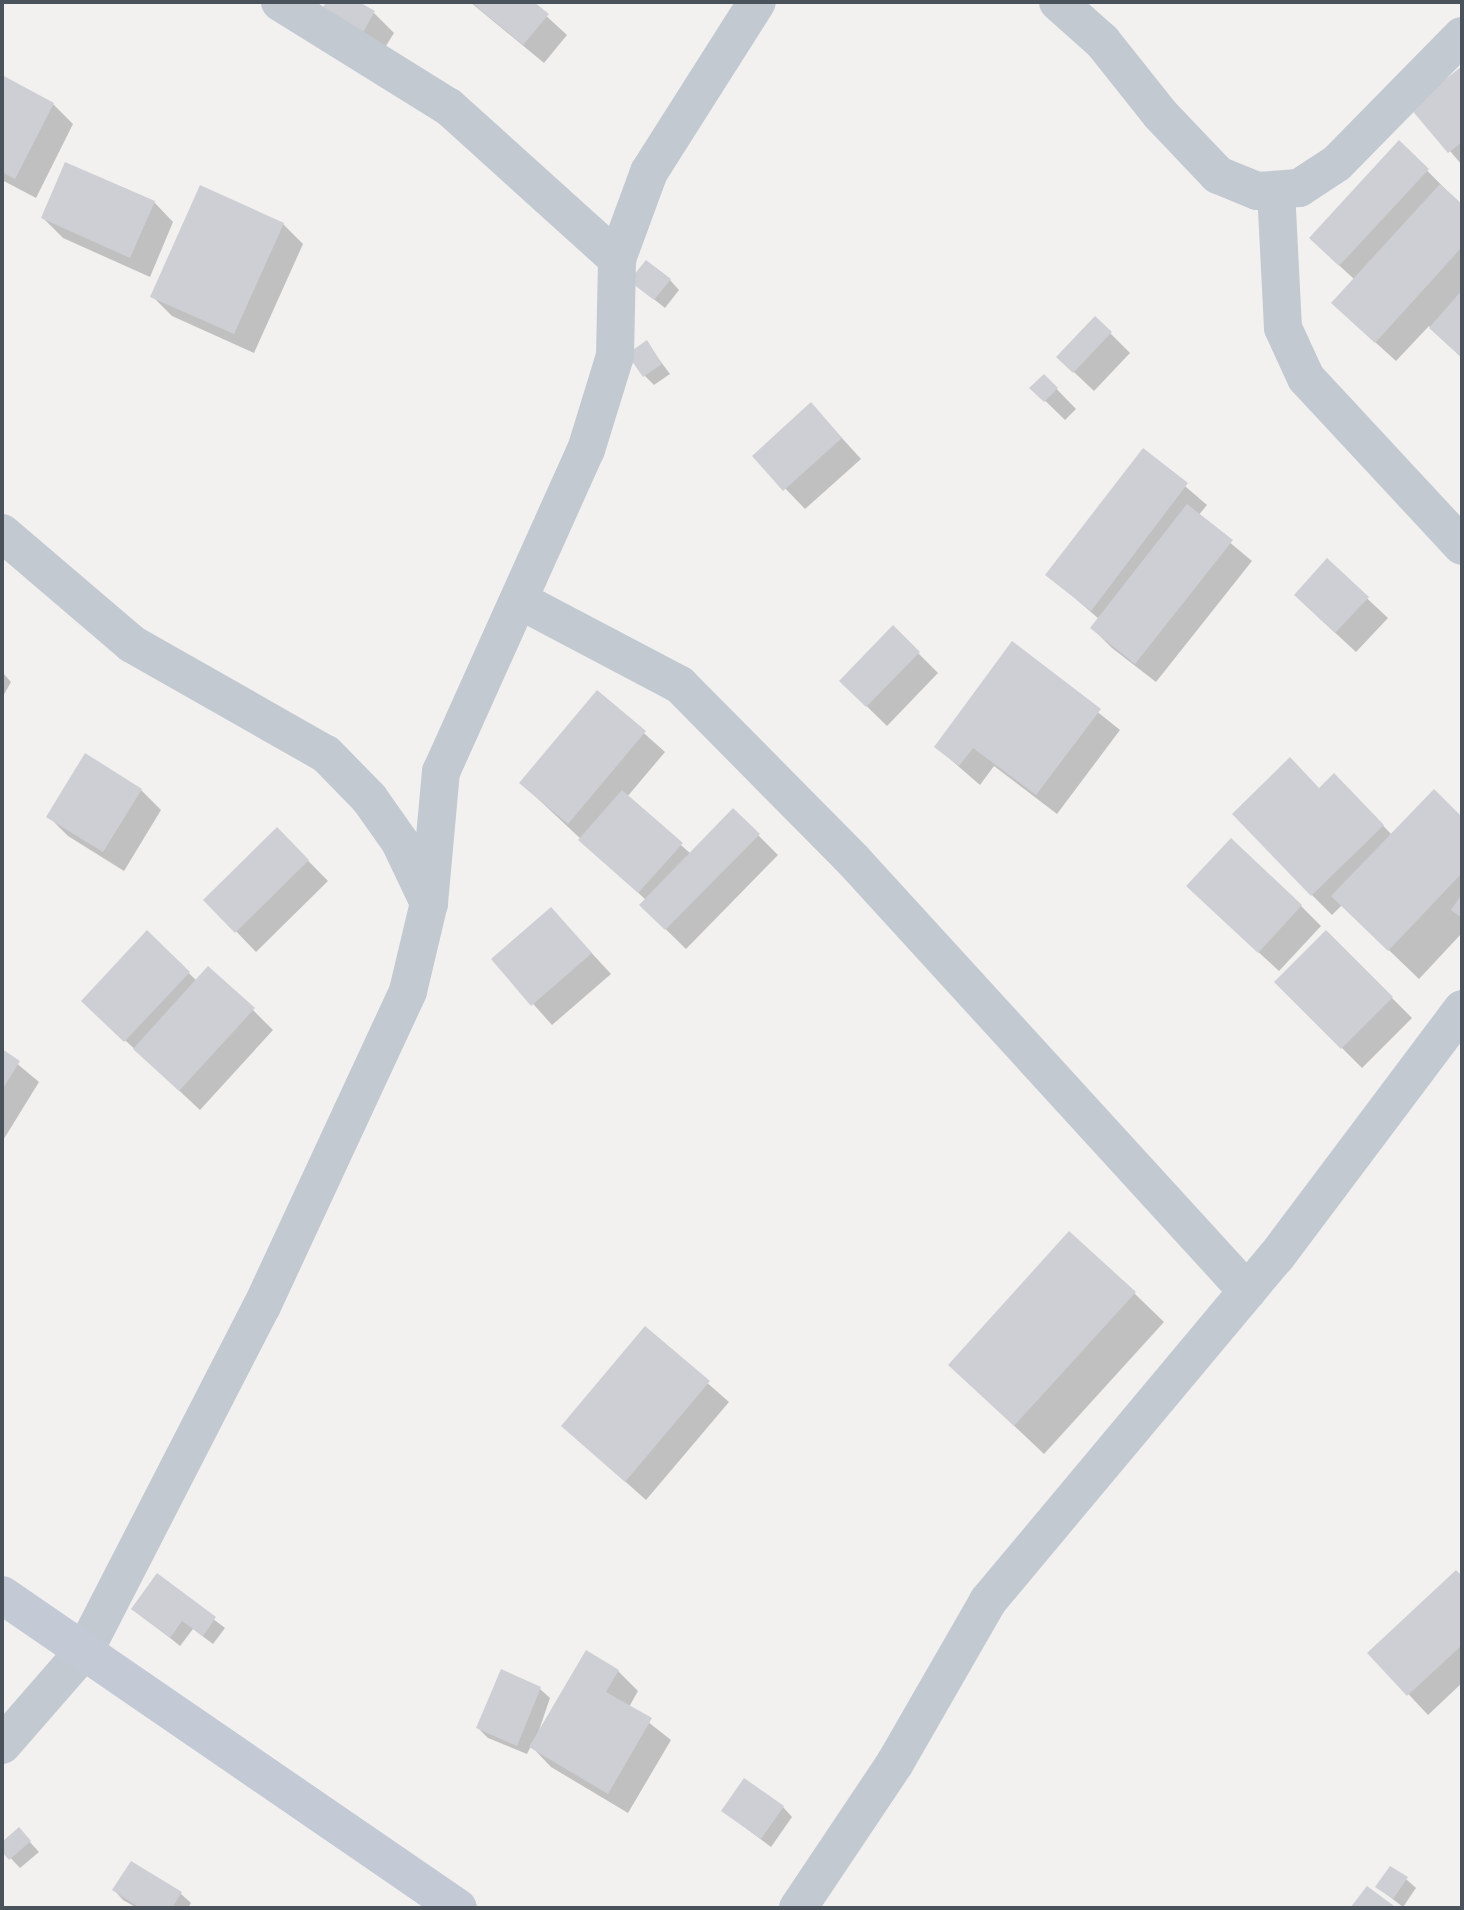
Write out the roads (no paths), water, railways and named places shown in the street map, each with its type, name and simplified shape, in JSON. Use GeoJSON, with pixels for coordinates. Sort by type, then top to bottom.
{"type":"FeatureCollection","features":[{"type":"Feature","properties":{"kind":"main road"},"geometry":{"type":"LineString","coordinates":[[2,1595],[458,1908]]}},
{"type":"Feature","properties":{"kind":"street"},"geometry":{"type":"LineString","coordinates":[[280,2],[449,107],[617,259]]}},
{"type":"Feature","properties":{"kind":"street"},"geometry":{"type":"LineString","coordinates":[[2,1745],[85,1650],[262,1306],[408,991],[429,903],[442,772],[586,450],[615,356],[617,259],[649,172],[757,2]]}},
{"type":"Feature","properties":{"kind":"street"},"geometry":{"type":"LineString","coordinates":[[1058,2],[1102,41],[1160,114],[1218,175],[1257,191],[1299,188],[1337,163],[1462,36]]}},
{"type":"Feature","properties":{"kind":"street"},"geometry":{"type":"LineString","coordinates":[[1276,190],[1283,328],[1306,378],[1462,546]]}},
{"type":"Feature","properties":{"kind":"street"},"geometry":{"type":"LineString","coordinates":[[2,533],[132,644],[326,754],[377,809],[400,842],[429,903]]}},
{"type":"Feature","properties":{"kind":"street"},"geometry":{"type":"LineString","coordinates":[[519,600],[680,685],[853,861],[1247,1291]]}},
{"type":"Feature","properties":{"kind":"street"},"geometry":{"type":"LineString","coordinates":[[798,1908],[895,1763],[988,1601],[1247,1291],[1462,1009]]}}]}
